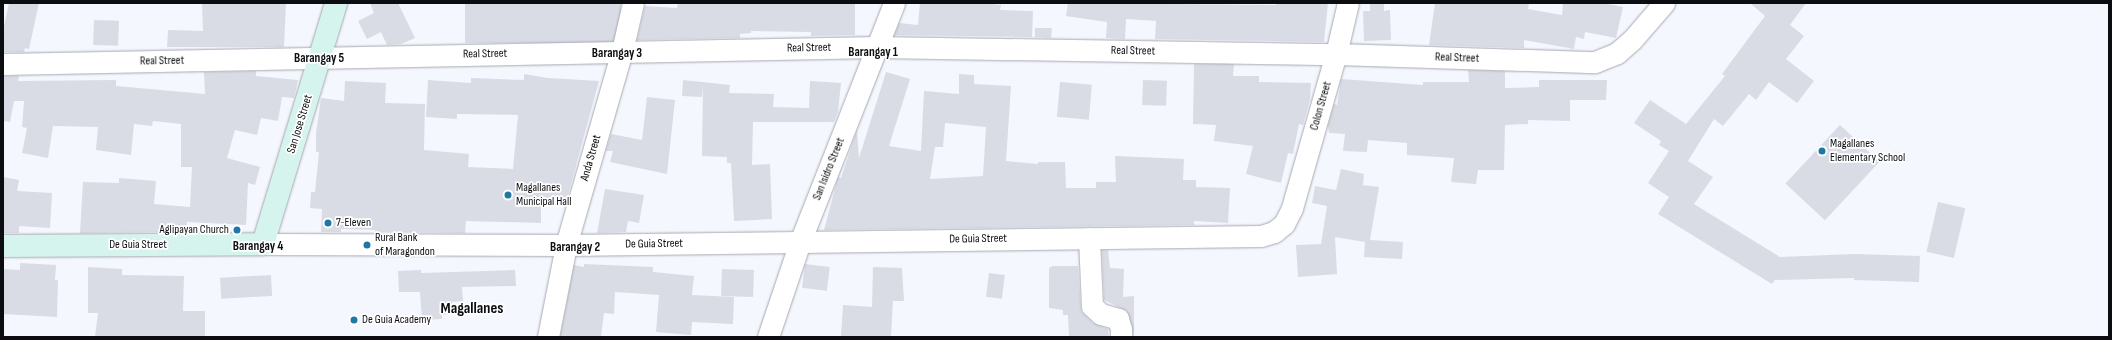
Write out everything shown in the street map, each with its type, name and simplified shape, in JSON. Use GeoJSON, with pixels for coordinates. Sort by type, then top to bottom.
{"type":"FeatureCollection","features":[{"type":"Feature","properties":{"kind":"main road","name":"San Jose Street"},"geometry":{"type":"LineString","coordinates":[[263,244],[336,3]]}},
{"type":"Feature","properties":{"kind":"main road","name":"De Guia Street"},"geometry":{"type":"LineString","coordinates":[[3,246],[263,244]]}},
{"type":"Feature","properties":{"kind":"street","name":"Anda Street"},"geometry":{"type":"LineString","coordinates":[[548,337],[566,245],[622,51],[633,3]]}},
{"type":"Feature","properties":{"kind":"street","name":"San Isidro Street"},"geometry":{"type":"LineString","coordinates":[[768,337],[800,242],[894,3]]}},
{"type":"Feature","properties":{"kind":"street","name":"Colon Street"},"geometry":{"type":"LineString","coordinates":[[1292,208],[1336,54],[1348,3]]}},
{"type":"Feature","properties":{"kind":"street","name":"Real Street"},"geometry":{"type":"LineString","coordinates":[[3,64],[878,46],[1336,54],[1595,62],[1617,54],[1632,40],[1664,3]]}},
{"type":"Feature","properties":{"kind":"street","name":"De Guia Street"},"geometry":{"type":"LineString","coordinates":[[263,244],[566,245],[1261,236],[1274,232],[1284,224],[1292,208]]}},
{"type":"Feature","properties":{"kind":"street"},"geometry":{"type":"LineString","coordinates":[[1089,238],[1092,306],[1101,314],[1118,319],[1121,337]]}},
{"type":"Feature","properties":{"kind":"building"},"geometry":{"type":"Polygon","coordinates":[[[9,3],[39,3],[29,49],[25,48],[24,52],[3,52],[3,31],[9,3]]]}},
{"type":"Feature","properties":{"kind":"building"},"geometry":{"type":"Polygon","coordinates":[[[202,3],[286,3],[284,47],[167,47],[168,30],[203,31],[202,3]]]}},
{"type":"Feature","properties":{"kind":"building"},"geometry":{"type":"Polygon","coordinates":[[[370,3],[398,3],[415,38],[401,44],[387,45],[381,32],[367,39],[358,21],[374,13],[370,3]]]}},
{"type":"Feature","properties":{"kind":"building"},"geometry":{"type":"Polygon","coordinates":[[[465,3],[621,3],[621,43],[465,43],[465,3]]]}},
{"type":"Feature","properties":{"kind":"building"},"geometry":{"type":"Polygon","coordinates":[[[678,3],[855,3],[855,35],[811,36],[811,32],[751,31],[751,33],[740,34],[740,38],[637,40],[645,6],[677,8],[678,3]]]}},
{"type":"Feature","properties":{"kind":"building"},"geometry":{"type":"Polygon","coordinates":[[[920,3],[983,3],[1001,5],[1000,10],[1033,11],[1032,37],[894,35],[899,23],[918,25],[920,3]]]}},
{"type":"Feature","properties":{"kind":"building"},"geometry":{"type":"Polygon","coordinates":[[[1068,3],[1276,5],[1276,3],[1328,3],[1324,42],[1155,39],[1156,21],[1126,19],[1125,39],[1106,38],[1107,22],[1066,16],[1068,3]]]}},
{"type":"Feature","properties":{"kind":"building"},"geometry":{"type":"Polygon","coordinates":[[[1370,3],[1384,3],[1384,11],[1390,10],[1391,40],[1364,41],[1363,11],[1370,11],[1370,3]]]}},
{"type":"Feature","properties":{"kind":"building"},"geometry":{"type":"Polygon","coordinates":[[[1435,3],[1529,3],[1528,9],[1562,15],[1563,3],[1603,3],[1623,7],[1616,38],[1585,32],[1584,39],[1576,37],[1574,49],[1524,40],[1524,48],[1429,45],[1435,3]]]}},
{"type":"Feature","properties":{"kind":"building"},"geometry":{"type":"Polygon","coordinates":[[[1750,3],[1806,3],[1790,25],[1804,36],[1786,59],[1814,81],[1797,103],[1769,82],[1756,100],[1749,94],[1723,126],[1714,119],[1688,161],[1713,177],[1694,204],[1780,257],[1855,254],[1920,256],[1919,282],[1854,280],[1854,278],[1775,280],[1772,284],[1658,214],[1669,197],[1648,183],[1669,151],[1659,145],[1661,141],[1634,123],[1650,100],[1686,124],[1725,76],[1722,74],[1765,16],[1750,3]]]}},
{"type":"Feature","properties":{"kind":"building"},"geometry":{"type":"Polygon","coordinates":[[[94,20],[119,21],[118,46],[93,45],[94,20]]]}},
{"type":"Feature","properties":{"kind":"building"},"geometry":{"type":"Polygon","coordinates":[[[1035,28],[1052,28],[1051,38],[1035,37],[1035,28]]]}},
{"type":"Feature","properties":{"kind":"building"},"geometry":{"type":"Polygon","coordinates":[[[1194,64],[1234,64],[1233,76],[1259,76],[1259,82],[1311,83],[1310,100],[1303,125],[1299,124],[1293,154],[1288,153],[1281,183],[1246,174],[1253,146],[1214,141],[1216,125],[1193,124],[1194,64]]]}},
{"type":"Feature","properties":{"kind":"building"},"geometry":{"type":"Polygon","coordinates":[[[1468,70],[1505,71],[1505,88],[1539,87],[1539,80],[1607,80],[1606,100],[1570,100],[1570,121],[1528,120],[1528,124],[1505,125],[1504,170],[1478,170],[1476,184],[1451,182],[1454,158],[1407,155],[1407,143],[1368,140],[1367,152],[1343,151],[1345,134],[1329,133],[1328,125],[1334,104],[1337,105],[1341,79],[1423,85],[1423,82],[1469,82],[1468,70]]]}},
{"type":"Feature","properties":{"kind":"building"},"geometry":{"type":"Polygon","coordinates":[[[256,71],[256,76],[298,80],[294,98],[282,97],[278,121],[261,118],[257,135],[235,130],[227,158],[260,167],[255,185],[248,183],[246,225],[187,222],[186,232],[80,233],[83,182],[119,183],[119,178],[156,181],[154,204],[190,207],[192,167],[181,167],[181,124],[153,121],[152,126],[134,124],[131,155],[96,150],[98,127],[53,126],[48,158],[22,153],[27,128],[22,127],[24,101],[14,101],[10,122],[3,121],[3,76],[19,76],[18,81],[116,80],[116,86],[205,94],[204,72],[256,71]]]}},
{"type":"Feature","properties":{"kind":"building"},"geometry":{"type":"Polygon","coordinates":[[[886,72],[910,79],[889,146],[921,151],[924,91],[959,94],[959,74],[974,75],[974,84],[1011,86],[1006,161],[1038,164],[1038,162],[1065,162],[1066,188],[1096,188],[1096,182],[1116,182],[1115,156],[1184,159],[1183,180],[1196,180],[1196,187],[1230,188],[1228,223],[1194,221],[1194,225],[824,230],[838,177],[841,178],[857,130],[859,158],[886,72]],[[945,123],[943,147],[935,147],[930,179],[983,176],[986,127],[945,123]]]}},
{"type":"Feature","properties":{"kind":"building"},"geometry":{"type":"Polygon","coordinates":[[[524,74],[548,78],[599,81],[565,206],[541,203],[541,223],[466,221],[465,233],[375,232],[375,230],[341,229],[341,232],[321,232],[322,209],[310,208],[311,192],[315,192],[319,152],[316,152],[316,133],[321,98],[344,101],[345,81],[386,83],[385,103],[425,104],[424,150],[469,154],[468,167],[513,169],[518,115],[457,114],[457,119],[426,117],[428,80],[471,83],[471,78],[524,80],[524,74]]]}},
{"type":"Feature","properties":{"kind":"building"},"geometry":{"type":"Polygon","coordinates":[[[683,80],[730,85],[729,93],[774,94],[773,107],[809,108],[810,81],[841,83],[838,112],[834,122],[753,122],[752,165],[770,164],[772,219],[734,221],[731,163],[727,163],[727,157],[702,156],[703,84],[702,97],[682,96],[683,80]]]}},
{"type":"Feature","properties":{"kind":"building"},"geometry":{"type":"Polygon","coordinates":[[[1143,80],[1167,81],[1166,106],[1142,105],[1143,80]]]}},
{"type":"Feature","properties":{"kind":"building"},"geometry":{"type":"Polygon","coordinates":[[[1060,82],[1092,85],[1089,120],[1057,117],[1060,82]]]}},
{"type":"Feature","properties":{"kind":"building"},"geometry":{"type":"Polygon","coordinates":[[[647,97],[675,100],[667,174],[610,162],[613,151],[606,151],[611,134],[642,140],[647,97]]]}},
{"type":"Feature","properties":{"kind":"building"},"geometry":{"type":"Polygon","coordinates":[[[1840,125],[1879,162],[1825,220],[1785,184],[1840,125]]]}},
{"type":"Feature","properties":{"kind":"building"},"geometry":{"type":"Polygon","coordinates":[[[1341,169],[1364,174],[1363,185],[1379,187],[1370,240],[1403,242],[1402,259],[1364,257],[1365,242],[1335,237],[1337,274],[1298,277],[1296,245],[1321,244],[1327,206],[1312,203],[1315,186],[1336,190],[1341,169]]]}},
{"type":"Feature","properties":{"kind":"building"},"geometry":{"type":"Polygon","coordinates":[[[3,177],[19,180],[17,191],[52,193],[50,228],[19,226],[19,233],[4,233],[3,177]]]}},
{"type":"Feature","properties":{"kind":"building"},"geometry":{"type":"Polygon","coordinates":[[[605,189],[644,195],[639,223],[628,221],[626,232],[597,233],[605,189]]]}},
{"type":"Feature","properties":{"kind":"building"},"geometry":{"type":"Polygon","coordinates":[[[1938,202],[1965,208],[1954,258],[1927,252],[1938,202]]]}},
{"type":"Feature","properties":{"kind":"building"},"geometry":{"type":"Polygon","coordinates":[[[1102,250],[1108,250],[1110,268],[1124,269],[1123,297],[1134,296],[1134,337],[1127,311],[1104,300],[1102,250]]]}},
{"type":"Feature","properties":{"kind":"building"},"geometry":{"type":"Polygon","coordinates":[[[20,263],[56,265],[55,280],[58,280],[57,317],[3,314],[3,269],[20,270],[20,263]]]}},
{"type":"Feature","properties":{"kind":"building"},"geometry":{"type":"Polygon","coordinates":[[[584,264],[653,267],[653,272],[694,276],[692,295],[734,297],[733,324],[692,322],[691,335],[656,332],[659,295],[615,292],[614,314],[604,313],[601,337],[560,337],[574,265],[584,267],[584,264]]]}},
{"type":"Feature","properties":{"kind":"building"},"geometry":{"type":"Polygon","coordinates":[[[805,264],[830,267],[827,291],[802,288],[805,264]]]}},
{"type":"Feature","properties":{"kind":"building"},"geometry":{"type":"Polygon","coordinates":[[[1052,266],[1078,266],[1081,311],[1093,323],[1108,329],[1109,337],[1069,337],[1068,315],[1063,315],[1063,310],[1049,308],[1049,268],[1052,266]]]}},
{"type":"Feature","properties":{"kind":"building"},"geometry":{"type":"Polygon","coordinates":[[[88,267],[122,269],[122,275],[184,276],[183,311],[205,311],[205,337],[95,337],[98,313],[88,313],[88,267]]]}},
{"type":"Feature","properties":{"kind":"building"},"geometry":{"type":"Polygon","coordinates":[[[873,267],[902,268],[904,301],[893,301],[891,337],[841,337],[843,305],[872,307],[873,267]]]}},
{"type":"Feature","properties":{"kind":"building"},"geometry":{"type":"Polygon","coordinates":[[[722,269],[754,270],[753,297],[721,296],[722,269]]]}},
{"type":"Feature","properties":{"kind":"building"},"geometry":{"type":"Polygon","coordinates":[[[421,270],[421,273],[515,270],[516,286],[462,287],[463,301],[452,302],[452,314],[442,315],[442,319],[422,320],[420,292],[399,292],[398,271],[421,270]]]}},
{"type":"Feature","properties":{"kind":"building"},"geometry":{"type":"Polygon","coordinates":[[[989,273],[1005,275],[1002,299],[986,297],[989,273]]]}},
{"type":"Feature","properties":{"kind":"building"},"geometry":{"type":"Polygon","coordinates":[[[271,275],[272,296],[221,299],[220,278],[271,275]]]}},
{"type":"Feature","properties":{"kind":"place","name":"Magallanes Elementary School"},"geometry":{"type":"Point","coordinates":[1822,151]}},
{"type":"Feature","properties":{"kind":"place","name":"Magallanes Municipal Hall"},"geometry":{"type":"Point","coordinates":[508,195]}},
{"type":"Feature","properties":{"kind":"place","name":"7-Eleven"},"geometry":{"type":"Point","coordinates":[328,223]}},
{"type":"Feature","properties":{"kind":"place","name":"Aglipayan Church"},"geometry":{"type":"Point","coordinates":[237,230]}},
{"type":"Feature","properties":{"kind":"place","name":"Rural Bank of Maragondon"},"geometry":{"type":"Point","coordinates":[367,245]}},
{"type":"Feature","properties":{"kind":"place","name":"De Guia Academy"},"geometry":{"type":"Point","coordinates":[354,320]}},
{"type":"Feature","properties":{"kind":"district","name":"Barangay 1"},"geometry":{"type":"Point","coordinates":[873,52]}},
{"type":"Feature","properties":{"kind":"district","name":"Barangay 3"},"geometry":{"type":"Point","coordinates":[617,53]}},
{"type":"Feature","properties":{"kind":"district","name":"Barangay 5"},"geometry":{"type":"Point","coordinates":[319,58]}},
{"type":"Feature","properties":{"kind":"district","name":"Barangay 4"},"geometry":{"type":"Point","coordinates":[258,246]}},
{"type":"Feature","properties":{"kind":"district","name":"Barangay 2"},"geometry":{"type":"Point","coordinates":[575,247]}},
{"type":"Feature","properties":{"kind":"district","name":"Magallanes"},"geometry":{"type":"Point","coordinates":[472,309]}}]}
